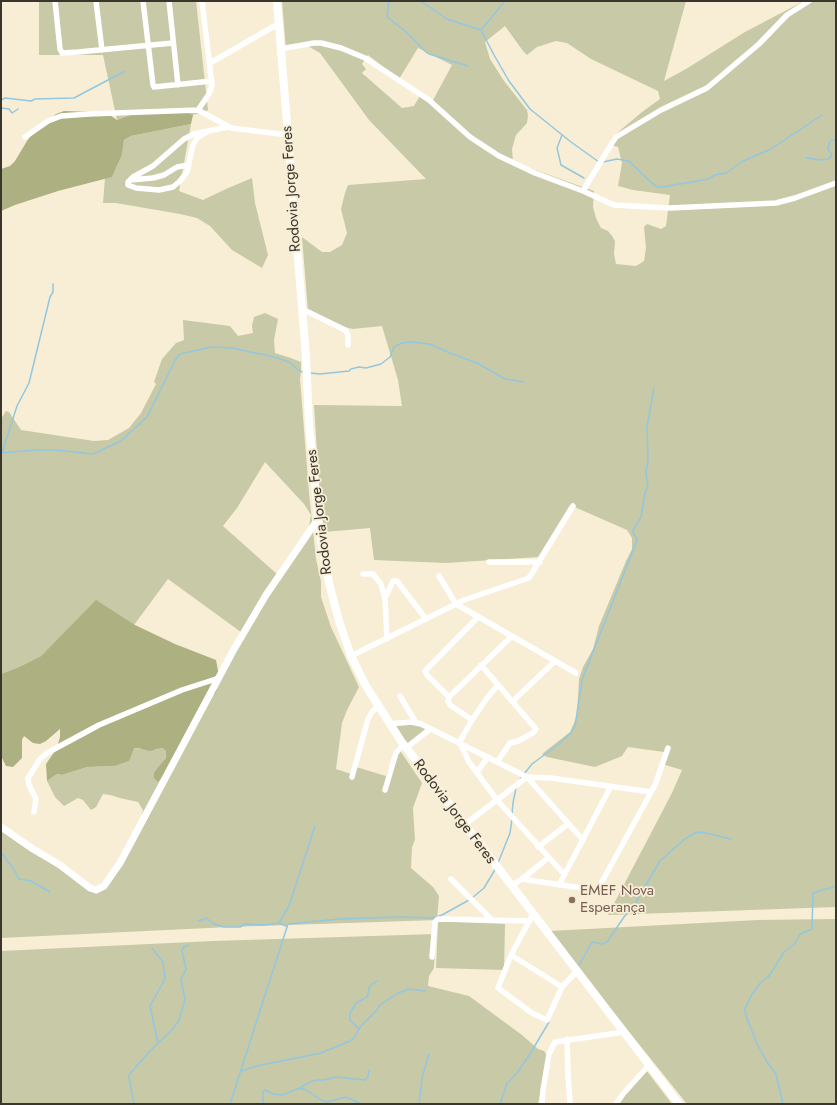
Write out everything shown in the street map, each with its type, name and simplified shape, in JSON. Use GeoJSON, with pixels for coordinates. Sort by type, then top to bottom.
{"type":"FeatureCollection","features":[{"type":"Feature","properties":{"kind":"main road","name":"Rodovia Jorge Feres"},"geometry":{"type":"LineString","coordinates":[[276,1],[302,309],[309,424],[318,519],[328,583],[351,656],[363,681],[404,746],[511,886],[531,918],[577,971],[679,1104]]}},
{"type":"Feature","properties":{"kind":"street"},"geometry":{"type":"LineString","coordinates":[[55,1],[60,51],[67,53],[173,43]]}},
{"type":"Feature","properties":{"kind":"street"},"geometry":{"type":"LineString","coordinates":[[96,1],[102,50]]}},
{"type":"Feature","properties":{"kind":"street"},"geometry":{"type":"LineString","coordinates":[[143,1],[154,87],[178,86],[212,81]]}},
{"type":"Feature","properties":{"kind":"street"},"geometry":{"type":"LineString","coordinates":[[169,1],[178,86]]}},
{"type":"Feature","properties":{"kind":"street"},"geometry":{"type":"LineString","coordinates":[[198,110],[211,91],[212,81],[202,1]]}},
{"type":"Feature","properties":{"kind":"street"},"geometry":{"type":"LineString","coordinates":[[583,191],[616,137],[660,110],[707,88],[759,44],[787,16],[809,1]]}},
{"type":"Feature","properties":{"kind":"street"},"geometry":{"type":"LineString","coordinates":[[210,63],[278,24]]}},
{"type":"Feature","properties":{"kind":"street"},"geometry":{"type":"LineString","coordinates":[[280,49],[321,43],[341,48],[364,58],[429,100],[470,137],[491,152],[535,173],[618,206],[679,208],[776,203],[795,198],[836,183]]}},
{"type":"Feature","properties":{"kind":"street"},"geometry":{"type":"LineString","coordinates":[[25,137],[48,120],[61,116],[198,110],[228,127],[237,130],[288,135]]}},
{"type":"Feature","properties":{"kind":"street"},"geometry":{"type":"LineString","coordinates":[[208,131],[200,135],[195,140],[187,172],[180,181],[169,189],[159,190],[131,187],[128,185],[130,180],[158,162],[184,140],[194,134],[208,131],[228,127]]}},
{"type":"Feature","properties":{"kind":"street"},"geometry":{"type":"LineString","coordinates":[[130,180],[159,176],[177,167],[189,165]]}},
{"type":"Feature","properties":{"kind":"street"},"geometry":{"type":"LineString","coordinates":[[302,309],[345,330],[348,335],[348,345]]}},
{"type":"Feature","properties":{"kind":"street"},"geometry":{"type":"LineString","coordinates":[[351,656],[475,595],[525,580],[531,576],[573,506]]}},
{"type":"Feature","properties":{"kind":"street"},"geometry":{"type":"LineString","coordinates":[[1,827],[33,850],[60,865],[90,888],[96,890],[101,888],[109,881],[219,678],[266,595],[318,519]]}},
{"type":"Feature","properties":{"kind":"street"},"geometry":{"type":"LineString","coordinates":[[489,562],[540,562]]}},
{"type":"Feature","properties":{"kind":"street"},"geometry":{"type":"LineString","coordinates":[[363,574],[373,574],[379,580],[383,589],[385,598],[387,639]]}},
{"type":"Feature","properties":{"kind":"street"},"geometry":{"type":"LineString","coordinates":[[439,576],[456,604],[576,673]]}},
{"type":"Feature","properties":{"kind":"street"},"geometry":{"type":"LineString","coordinates":[[385,598],[393,581],[397,581],[426,619]]}},
{"type":"Feature","properties":{"kind":"street"},"geometry":{"type":"LineString","coordinates":[[449,697],[427,675],[425,670],[478,616]]}},
{"type":"Feature","properties":{"kind":"street"},"geometry":{"type":"LineString","coordinates":[[472,720],[450,705],[448,701],[449,697],[480,665],[512,636]]}},
{"type":"Feature","properties":{"kind":"street"},"geometry":{"type":"LineString","coordinates":[[513,701],[555,661]]}},
{"type":"Feature","properties":{"kind":"street"},"geometry":{"type":"LineString","coordinates":[[480,665],[536,729],[533,733],[518,741],[510,743],[497,762]]}},
{"type":"Feature","properties":{"kind":"street"},"geometry":{"type":"LineString","coordinates":[[34,812],[36,799],[29,785],[28,778],[40,758],[106,722],[182,690],[219,678]]}},
{"type":"Feature","properties":{"kind":"street"},"geometry":{"type":"LineString","coordinates":[[460,744],[472,720],[498,685]]}},
{"type":"Feature","properties":{"kind":"street"},"geometry":{"type":"LineString","coordinates":[[400,696],[416,723]]}},
{"type":"Feature","properties":{"kind":"street"},"geometry":{"type":"LineString","coordinates":[[352,777],[368,719],[378,706]]}},
{"type":"Feature","properties":{"kind":"street"},"geometry":{"type":"LineString","coordinates":[[389,724],[416,723],[527,777],[583,840]]}},
{"type":"Feature","properties":{"kind":"street"},"geometry":{"type":"LineString","coordinates":[[385,790],[396,753],[430,729]]}},
{"type":"Feature","properties":{"kind":"street"},"geometry":{"type":"LineString","coordinates":[[460,744],[466,756],[497,800],[564,874]]}},
{"type":"Feature","properties":{"kind":"street"},"geometry":{"type":"LineString","coordinates":[[522,879],[594,890],[600,888],[651,792],[660,773],[668,748]]}},
{"type":"Feature","properties":{"kind":"street"},"geometry":{"type":"LineString","coordinates":[[477,772],[488,757]]}},
{"type":"Feature","properties":{"kind":"street"},"geometry":{"type":"LineString","coordinates":[[464,825],[527,777],[551,778],[651,792]]}},
{"type":"Feature","properties":{"kind":"street"},"geometry":{"type":"LineString","coordinates":[[558,885],[611,786]]}},
{"type":"Feature","properties":{"kind":"street"},"geometry":{"type":"LineString","coordinates":[[538,846],[568,824]]}},
{"type":"Feature","properties":{"kind":"street"},"geometry":{"type":"LineString","coordinates":[[511,886],[548,858]]}},
{"type":"Feature","properties":{"kind":"street"},"geometry":{"type":"LineString","coordinates":[[451,879],[492,920]]}},
{"type":"Feature","properties":{"kind":"street"},"geometry":{"type":"LineString","coordinates":[[432,957],[435,922],[438,919],[492,920],[531,918]]}},
{"type":"Feature","properties":{"kind":"street"},"geometry":{"type":"LineString","coordinates":[[531,918],[511,955],[498,988],[532,1013],[547,1020],[562,987],[577,971]]}},
{"type":"Feature","properties":{"kind":"street"},"geometry":{"type":"LineString","coordinates":[[511,955],[562,987]]}},
{"type":"Feature","properties":{"kind":"street"},"geometry":{"type":"LineString","coordinates":[[542,1104],[550,1051],[555,1042],[624,1032]]}},
{"type":"Feature","properties":{"kind":"street"},"geometry":{"type":"LineString","coordinates":[[567,1040],[570,1104]]}},
{"type":"Feature","properties":{"kind":"street"},"geometry":{"type":"LineString","coordinates":[[616,1104],[649,1065]]}},
{"type":"Feature","properties":{"kind":"green space"},"geometry":{"type":"Polygon","coordinates":[[[39,1],[196,1],[209,110],[193,115],[184,111],[143,110],[117,120],[103,55],[39,55],[39,1]]]}},
{"type":"Feature","properties":{"kind":"green space"},"geometry":{"type":"Polygon","coordinates":[[[282,1],[686,1],[664,81],[745,32],[804,1],[836,1],[836,907],[608,915],[672,793],[682,770],[662,764],[664,752],[628,747],[622,756],[595,767],[547,757],[542,754],[570,732],[577,716],[579,679],[583,667],[593,649],[599,626],[632,549],[632,538],[627,530],[570,505],[538,557],[446,563],[374,560],[370,528],[324,532],[321,515],[314,405],[402,406],[398,380],[382,326],[353,329],[344,327],[308,311],[302,237],[322,252],[330,252],[342,245],[347,233],[341,209],[348,185],[426,179],[369,120],[320,53],[306,45],[286,50],[282,1]],[[505,26],[485,42],[490,59],[504,81],[527,110],[527,123],[516,135],[512,149],[513,162],[594,191],[593,207],[596,218],[601,228],[608,231],[615,241],[614,254],[616,264],[636,266],[644,261],[646,248],[644,227],[647,224],[661,229],[666,226],[670,195],[633,190],[618,186],[622,163],[618,147],[610,145],[611,139],[616,134],[660,99],[658,91],[591,59],[567,43],[556,41],[537,47],[527,55],[505,26]],[[418,48],[399,79],[368,55],[362,64],[366,69],[362,73],[402,108],[414,106],[421,94],[432,102],[452,65],[418,48]]]}},
{"type":"Feature","properties":{"kind":"green space"},"geometry":{"type":"Polygon","coordinates":[[[143,110],[184,111],[193,115],[191,124],[131,136],[124,140],[122,155],[112,177],[58,191],[1,211],[1,169],[10,166],[15,161],[33,133],[56,114],[64,111],[107,113],[117,120],[143,110]]]}},
{"type":"Feature","properties":{"kind":"green space"},"geometry":{"type":"Polygon","coordinates":[[[191,124],[179,191],[203,200],[252,178],[255,203],[268,255],[262,268],[232,250],[210,226],[197,218],[116,203],[103,203],[105,178],[112,177],[122,155],[124,140],[131,136],[191,124]]]}},
{"type":"Feature","properties":{"kind":"green space"},"geometry":{"type":"Polygon","coordinates":[[[265,313],[278,319],[274,340],[275,353],[301,362],[300,379],[309,493],[316,559],[321,581],[321,597],[331,627],[359,687],[342,723],[336,769],[351,774],[356,767],[386,776],[397,746],[422,783],[413,808],[415,840],[412,847],[411,868],[433,887],[439,896],[437,920],[229,927],[1,938],[1,827],[94,892],[103,886],[139,828],[143,810],[138,802],[103,794],[96,807],[91,810],[83,800],[78,798],[64,806],[55,797],[47,781],[57,774],[62,775],[87,767],[114,766],[134,748],[156,750],[162,748],[166,751],[166,758],[158,767],[154,778],[217,687],[245,635],[168,579],[134,625],[96,601],[41,656],[1,674],[1,419],[6,411],[9,412],[21,430],[94,441],[108,440],[129,428],[141,413],[156,384],[154,382],[162,359],[176,343],[184,340],[183,320],[230,326],[238,336],[253,333],[252,326],[254,317],[265,313]],[[265,462],[237,508],[223,526],[278,575],[308,533],[311,515],[304,504],[265,462]]]}},
{"type":"Feature","properties":{"kind":"green space"},"geometry":{"type":"Polygon","coordinates":[[[96,600],[135,625],[175,644],[216,660],[219,676],[216,692],[203,708],[172,765],[158,782],[154,778],[154,773],[166,758],[166,751],[162,748],[150,751],[134,748],[129,761],[114,766],[87,767],[62,775],[57,774],[47,781],[46,764],[57,748],[60,737],[60,729],[40,744],[33,743],[24,736],[22,740],[22,758],[13,767],[6,766],[1,756],[1,674],[41,656],[96,600]]]}},
{"type":"Feature","properties":{"kind":"green space"},"geometry":{"type":"Polygon","coordinates":[[[391,725],[420,725],[427,729],[406,745],[391,725]]]}},
{"type":"Feature","properties":{"kind":"green space"},"geometry":{"type":"Polygon","coordinates":[[[836,919],[836,1104],[687,1104],[573,962],[550,931],[758,920],[836,919]]]}},
{"type":"Feature","properties":{"kind":"green space"},"geometry":{"type":"Polygon","coordinates":[[[438,921],[505,924],[504,970],[436,968],[438,921]]]}},
{"type":"Feature","properties":{"kind":"green space"},"geometry":{"type":"Polygon","coordinates":[[[436,934],[434,968],[429,976],[428,986],[469,996],[522,1035],[538,1049],[544,1051],[546,1054],[546,1065],[538,1104],[1,1104],[1,951],[213,941],[436,934]]]}},
{"type":"Feature","properties":{"kind":"green space"},"geometry":{"type":"Polygon","coordinates":[[[646,1070],[672,1104],[617,1104],[646,1070]]]}},
{"type":"Feature","properties":{"kind":"waterway"},"geometry":{"type":"LineString","coordinates":[[389,1],[387,17],[405,31],[426,52],[468,66]]}},
{"type":"Feature","properties":{"kind":"waterway"},"geometry":{"type":"LineString","coordinates":[[421,1],[447,19],[481,30],[509,81],[530,109],[599,162]]}},
{"type":"Feature","properties":{"kind":"waterway"},"geometry":{"type":"LineString","coordinates":[[481,30],[505,1]]}},
{"type":"Feature","properties":{"kind":"waterway"},"geometry":{"type":"LineString","coordinates":[[1,100],[5,98],[31,101],[35,99],[74,98],[125,71]]}},
{"type":"Feature","properties":{"kind":"waterway"},"geometry":{"type":"LineString","coordinates":[[1,108],[9,109],[12,113],[18,109]]}},
{"type":"Feature","properties":{"kind":"waterway"},"geometry":{"type":"LineString","coordinates":[[603,162],[617,159],[629,161],[658,187],[708,179],[715,175],[726,173],[743,161],[771,149],[822,115]]}},
{"type":"Feature","properties":{"kind":"waterway"},"geometry":{"type":"LineString","coordinates":[[562,135],[557,148],[561,165],[584,178]]}},
{"type":"Feature","properties":{"kind":"waterway"},"geometry":{"type":"LineString","coordinates":[[806,158],[821,160],[829,159],[832,155],[828,149],[829,144],[831,140],[836,140]]}},
{"type":"Feature","properties":{"kind":"waterway"},"geometry":{"type":"LineString","coordinates":[[2,453],[17,406],[29,383],[50,297],[53,292],[53,284]]}},
{"type":"Feature","properties":{"kind":"waterway"},"geometry":{"type":"LineString","coordinates":[[310,373],[320,374],[349,371],[359,367],[366,368],[381,364],[390,357],[394,347],[402,343],[411,342],[430,344],[477,363],[505,379],[524,382]]}},
{"type":"Feature","properties":{"kind":"waterway"},"geometry":{"type":"LineString","coordinates":[[1,453],[56,450],[93,454],[121,441],[147,417],[177,357],[180,354],[211,347],[232,348],[274,357],[289,362],[299,371],[304,372]]}},
{"type":"Feature","properties":{"kind":"waterway"},"geometry":{"type":"LineString","coordinates":[[520,779],[532,764],[559,744],[571,733],[575,726],[582,680],[637,540],[633,530],[641,517],[645,493],[648,486],[646,473],[648,460],[647,427],[654,388]]}},
{"type":"Feature","properties":{"kind":"waterway"},"geometry":{"type":"LineString","coordinates":[[512,814],[516,788]]}},
{"type":"Feature","properties":{"kind":"waterway"},"geometry":{"type":"LineString","coordinates":[[498,863],[510,833],[512,819]]}},
{"type":"Feature","properties":{"kind":"waterway"},"geometry":{"type":"LineString","coordinates":[[279,923],[289,906],[315,826]]}},
{"type":"Feature","properties":{"kind":"waterway"},"geometry":{"type":"LineString","coordinates":[[578,967],[592,942],[602,944],[607,942],[624,917],[633,907],[660,861],[685,839],[695,833],[701,832],[731,839]]}},
{"type":"Feature","properties":{"kind":"waterway"},"geometry":{"type":"LineString","coordinates":[[1,852],[19,879],[31,881],[50,892]]}},
{"type":"Feature","properties":{"kind":"waterway"},"geometry":{"type":"LineString","coordinates":[[472,898],[484,888],[496,868]]}},
{"type":"Feature","properties":{"kind":"waterway"},"geometry":{"type":"LineString","coordinates":[[783,1104],[776,1074],[757,1044],[745,1013],[745,1009],[751,996],[761,982],[769,976],[784,952],[794,945],[800,934],[812,929],[813,893],[836,886]]}},
{"type":"Feature","properties":{"kind":"waterway"},"geometry":{"type":"LineString","coordinates":[[230,1104],[288,924],[339,919],[400,917],[433,918],[442,915],[469,900]]}},
{"type":"Feature","properties":{"kind":"waterway"},"geometry":{"type":"LineString","coordinates":[[198,921],[206,918],[214,924],[224,927],[240,927],[245,924],[263,925],[279,923],[286,926]]}},
{"type":"Feature","properties":{"kind":"waterway"},"geometry":{"type":"LineString","coordinates":[[134,1104],[129,1075],[149,1052],[172,1030],[179,1020],[185,999],[181,979],[186,969],[182,951],[183,948],[188,945]]}},
{"type":"Feature","properties":{"kind":"waterway"},"geometry":{"type":"LineString","coordinates":[[152,948],[163,962],[165,979],[150,1006],[158,1043]]}},
{"type":"Feature","properties":{"kind":"waterway"},"geometry":{"type":"LineString","coordinates":[[359,1029],[350,1020],[350,1013],[356,1003],[367,997],[370,986],[378,980]]}},
{"type":"Feature","properties":{"kind":"waterway"},"geometry":{"type":"LineString","coordinates":[[241,1071],[261,1065],[321,1053],[350,1041],[354,1038],[360,1027],[380,1005],[398,993],[409,989],[425,991]]}},
{"type":"Feature","properties":{"kind":"waterway"},"geometry":{"type":"LineString","coordinates":[[500,1104],[507,1084],[517,1073],[530,1054],[549,1022]]}},
{"type":"Feature","properties":{"kind":"waterway"},"geometry":{"type":"LineString","coordinates":[[419,1104],[422,1078],[429,1054]]}},
{"type":"Feature","properties":{"kind":"waterway"},"geometry":{"type":"LineString","coordinates":[[263,1104],[263,1092],[265,1090],[273,1094],[282,1095],[316,1080],[336,1077],[365,1080],[368,1077],[369,1070]]}},
{"type":"Feature","properties":{"kind":"waterway"},"geometry":{"type":"LineString","coordinates":[[300,1088],[327,1102],[346,1097],[361,1104]]}},
{"type":"Feature","properties":{"kind":"place","name":"EMEF Nova Esperança"},"geometry":{"type":"Point","coordinates":[572,900]}}]}
